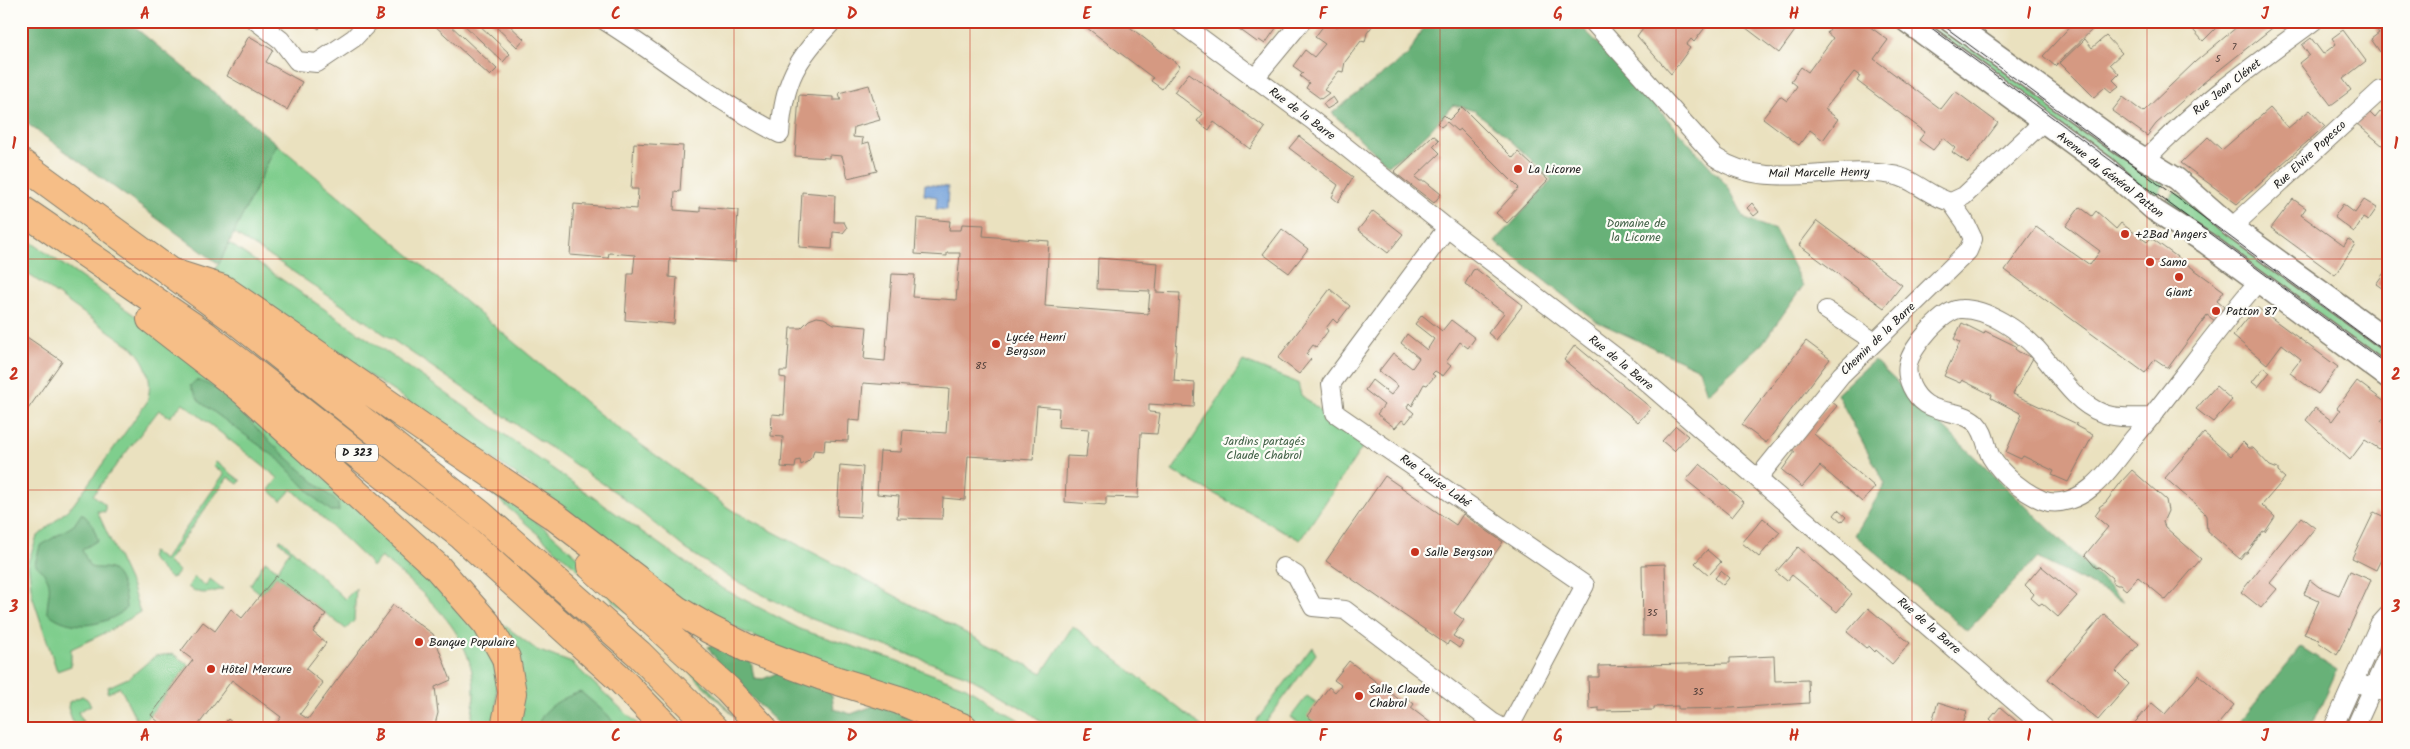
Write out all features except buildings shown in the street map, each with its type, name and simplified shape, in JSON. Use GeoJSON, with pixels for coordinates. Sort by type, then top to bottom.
{"type":"FeatureCollection","features":[{"type":"Feature","properties":{"kind":"highway","name":"D 323"},"geometry":{"type":"LineString","coordinates":[[21,163],[237,321],[481,515],[639,654],[712,728]]}},
{"type":"Feature","properties":{"kind":"highway","name":"D 323"},"geometry":{"type":"LineString","coordinates":[[21,209],[205,335],[462,536],[618,677],[667,728]]}},
{"type":"Feature","properties":{"kind":"highway"},"geometry":{"type":"LineString","coordinates":[[49,228],[117,293],[244,391],[437,567],[487,624],[506,658],[512,693],[505,728]]}},
{"type":"Feature","properties":{"kind":"highway"},"geometry":{"type":"LineString","coordinates":[[173,273],[223,288],[554,516],[677,610],[747,648],[822,676],[899,700],[964,728]]}},
{"type":"Feature","properties":{"kind":"highway"},"geometry":{"type":"LineString","coordinates":[[488,472],[728,690],[763,728]]}},
{"type":"Feature","properties":{"kind":"street"},"geometry":{"type":"LineString","coordinates":[[256,21],[281,40],[297,61],[317,63],[354,38],[370,21]]}},
{"type":"Feature","properties":{"kind":"street"},"geometry":{"type":"LineString","coordinates":[[604,21],[700,88],[753,121],[780,134],[782,112],[791,76],[803,56],[833,21]]}},
{"type":"Feature","properties":{"kind":"street","name":"Rue de la Barre"},"geometry":{"type":"LineString","coordinates":[[1178,21],[1312,120],[1447,228],[1630,368],[2045,728]]}},
{"type":"Feature","properties":{"kind":"street"},"geometry":{"type":"LineString","coordinates":[[1254,79],[1302,21]]}},
{"type":"Feature","properties":{"kind":"street","name":"Mail Marcelle Henry"},"geometry":{"type":"LineString","coordinates":[[1592,21],[1689,130],[1715,157],[1726,165],[1744,172],[1762,175],[1803,176],[1875,172],[1890,174],[1912,181],[1950,202]]}},
{"type":"Feature","properties":{"kind":"street","name":"Avenue du Général Patton"},"geometry":{"type":"LineString","coordinates":[[1906,21],[2105,167],[2154,210],[2206,243],[2389,378]]}},
{"type":"Feature","properties":{"kind":"street"},"geometry":{"type":"LineString","coordinates":[[1950,21],[2122,146],[2177,178],[2232,227],[2389,341]]}},
{"type":"Feature","properties":{"kind":"street","name":"Rue Jean Clénet"},"geometry":{"type":"LineString","coordinates":[[2146,159],[2168,135],[2234,79],[2314,21]]}},
{"type":"Feature","properties":{"kind":"street","name":"Rue Elvire Popesco"},"geometry":{"type":"LineString","coordinates":[[2232,227],[2381,90],[2389,96]]}},
{"type":"Feature","properties":{"kind":"street"},"geometry":{"type":"LineString","coordinates":[[1950,202],[1964,196],[2044,122]]}},
{"type":"Feature","properties":{"kind":"street","name":"Chemin de la Barre"},"geometry":{"type":"LineString","coordinates":[[1758,478],[1841,375],[1968,251],[1973,239],[1965,222],[1950,202]]}},
{"type":"Feature","properties":{"kind":"street","name":"Rue Louise Labé"},"geometry":{"type":"LineString","coordinates":[[1447,228],[1331,384],[1336,413],[1585,585],[1509,728]]}},
{"type":"Feature","properties":{"kind":"street"},"geometry":{"type":"LineString","coordinates":[[2152,417],[2117,417],[2102,413],[2091,407],[2062,381],[2031,344],[1996,320],[1978,311],[1961,308],[1949,312],[1926,334],[1908,363],[1909,382],[1921,401],[1938,410],[1964,416],[1977,424],[1984,434],[1990,456],[2001,470],[2022,489],[2043,500],[2058,502],[2074,498],[2094,486],[2152,417],[2258,282]]}},
{"type":"Feature","properties":{"kind":"street"},"geometry":{"type":"LineString","coordinates":[[1826,310],[1875,342]]}},
{"type":"Feature","properties":{"kind":"street"},"geometry":{"type":"LineString","coordinates":[[1283,567],[1296,575],[1313,607],[1345,610],[1492,722],[1503,728]]}},
{"type":"Feature","properties":{"kind":"street"},"geometry":{"type":"LineString","coordinates":[[2333,728],[2379,626],[2389,614]]}},
{"type":"Feature","properties":{"kind":"street"},"geometry":{"type":"LineString","coordinates":[[2355,728],[2381,692],[2389,654]]}},
{"type":"Feature","properties":{"kind":"street"},"geometry":{"type":"LineString","coordinates":[[2354,681],[2381,692]]}},
{"type":"Feature","properties":{"kind":"green space"},"geometry":{"type":"Polygon","coordinates":[[[21,21],[127,21],[277,144],[219,264],[21,119],[21,21]]]}},
{"type":"Feature","properties":{"kind":"green space","name":"Domaine de la Licorne"},"geometry":{"type":"Polygon","coordinates":[[[1426,21],[1576,21],[1611,56],[1729,188],[1745,219],[1775,230],[1803,286],[1762,344],[1707,394],[1699,369],[1596,321],[1495,242],[1552,180],[1506,136],[1475,111],[1453,105],[1415,145],[1388,165],[1332,113],[1409,54],[1426,21]]]}},
{"type":"Feature","properties":{"kind":"green space"},"geometry":{"type":"Polygon","coordinates":[[[1914,21],[1945,21],[2165,183],[2155,198],[1914,21]]]}},
{"type":"Feature","properties":{"kind":"green space"},"geometry":{"type":"Polygon","coordinates":[[[277,144],[603,417],[730,509],[1042,673],[1073,626],[1204,728],[1049,728],[1029,712],[967,676],[804,616],[732,579],[687,550],[618,494],[276,260],[233,233],[277,144]]]}},
{"type":"Feature","properties":{"kind":"green space"},"geometry":{"type":"Polygon","coordinates":[[[2175,191],[2389,348],[2389,371],[2164,205],[2175,191]]]}},
{"type":"Feature","properties":{"kind":"green space"},"geometry":{"type":"Polygon","coordinates":[[[21,235],[195,358],[445,590],[476,627],[496,669],[497,722],[494,728],[469,728],[474,699],[472,673],[465,650],[454,629],[439,610],[381,557],[372,567],[367,560],[292,489],[281,501],[269,490],[278,478],[183,403],[170,417],[159,410],[93,495],[105,504],[105,512],[97,511],[131,585],[140,612],[107,632],[71,649],[71,666],[57,671],[32,595],[28,562],[37,537],[73,505],[147,402],[149,380],[146,367],[133,348],[21,269],[21,235]]]}},
{"type":"Feature","properties":{"kind":"green space"},"geometry":{"type":"Polygon","coordinates":[[[229,243],[720,587],[802,630],[895,660],[966,687],[1032,728],[983,728],[951,710],[802,660],[682,602],[559,505],[458,434],[214,273],[229,243]]]}},
{"type":"Feature","properties":{"kind":"green space"},"geometry":{"type":"Polygon","coordinates":[[[1874,360],[2124,601],[2037,558],[1967,631],[1855,535],[1885,484],[1837,394],[1874,360]]]}},
{"type":"Feature","properties":{"kind":"green space","name":"Jardins partagés Claude Chabrol"},"geometry":{"type":"Polygon","coordinates":[[[1243,361],[1298,383],[1301,395],[1364,445],[1300,540],[1172,471],[1243,361]]]}},
{"type":"Feature","properties":{"kind":"green space"},"geometry":{"type":"Polygon","coordinates":[[[196,380],[215,389],[232,402],[270,442],[338,503],[339,511],[331,511],[316,499],[278,459],[200,402],[190,386],[196,380]]]}},
{"type":"Feature","properties":{"kind":"green space"},"geometry":{"type":"Polygon","coordinates":[[[216,462],[241,481],[238,484],[228,477],[167,562],[179,571],[174,577],[170,578],[150,558],[152,552],[164,560],[224,474],[213,465],[216,462]]]}},
{"type":"Feature","properties":{"kind":"green space"},"geometry":{"type":"Polygon","coordinates":[[[482,481],[547,530],[620,594],[746,728],[652,635],[487,489],[482,481]]]}},
{"type":"Feature","properties":{"kind":"green space"},"geometry":{"type":"Polygon","coordinates":[[[82,513],[92,524],[98,540],[82,550],[90,567],[110,569],[118,576],[124,593],[126,609],[107,620],[86,625],[76,625],[66,623],[47,612],[48,581],[35,564],[40,546],[74,525],[82,513]]]}},
{"type":"Feature","properties":{"kind":"green space"},"geometry":{"type":"Polygon","coordinates":[[[281,539],[345,599],[356,588],[354,621],[346,629],[276,576],[261,594],[250,585],[265,561],[278,570],[290,550],[279,542],[281,539]]]}},
{"type":"Feature","properties":{"kind":"green space"},"geometry":{"type":"Polygon","coordinates":[[[194,577],[206,586],[210,579],[223,589],[201,593],[192,590],[188,587],[194,577]]]}},
{"type":"Feature","properties":{"kind":"green space"},"geometry":{"type":"Polygon","coordinates":[[[492,616],[537,650],[572,663],[642,728],[513,728],[492,616]]]}},
{"type":"Feature","properties":{"kind":"green space"},"geometry":{"type":"Polygon","coordinates":[[[717,643],[751,661],[754,678],[763,679],[777,673],[821,685],[832,695],[834,709],[851,714],[879,704],[937,728],[783,728],[723,670],[708,647],[717,643]]]}},
{"type":"Feature","properties":{"kind":"green space"},"geometry":{"type":"Polygon","coordinates":[[[1312,647],[1316,654],[1266,722],[1273,728],[1251,728],[1312,647]]]}},
{"type":"Feature","properties":{"kind":"green space"},"geometry":{"type":"Polygon","coordinates":[[[2301,647],[2337,670],[2311,728],[2235,728],[2301,647]]]}},
{"type":"Feature","properties":{"kind":"green space"},"geometry":{"type":"Polygon","coordinates":[[[173,654],[189,665],[140,727],[120,687],[108,693],[108,687],[130,677],[155,656],[173,654]]]}},
{"type":"Feature","properties":{"kind":"green space"},"geometry":{"type":"Polygon","coordinates":[[[581,692],[608,715],[617,728],[537,728],[543,715],[554,704],[581,692]]]}},
{"type":"Feature","properties":{"kind":"green space"},"geometry":{"type":"Polygon","coordinates":[[[82,696],[91,705],[78,712],[86,728],[75,728],[68,708],[69,702],[82,696]]]}},
{"type":"Feature","properties":{"kind":"green space"},"geometry":{"type":"Polygon","coordinates":[[[1307,696],[1317,703],[1323,728],[1305,728],[1291,717],[1307,696]]]}},
{"type":"Feature","properties":{"kind":"water"},"geometry":{"type":"Polygon","coordinates":[[[925,184],[948,187],[947,210],[936,209],[937,197],[924,195],[925,184]]]}},
{"type":"Feature","properties":{"kind":"tram line"},"geometry":{"type":"LineString","coordinates":[[1922,21],[2389,366]]}},
{"type":"Feature","properties":{"kind":"tram line"},"geometry":{"type":"LineString","coordinates":[[1937,21],[2389,354]]}},
{"type":"Feature","properties":{"kind":"place","name":"La Licorne"},"geometry":{"type":"Point","coordinates":[1518,169]}},
{"type":"Feature","properties":{"kind":"place","name":"+2Bad Angers"},"geometry":{"type":"Point","coordinates":[2125,234]}},
{"type":"Feature","properties":{"kind":"place","name":"Samo"},"geometry":{"type":"Point","coordinates":[2150,262]}},
{"type":"Feature","properties":{"kind":"place","name":"Giant"},"geometry":{"type":"Point","coordinates":[2179,277]}},
{"type":"Feature","properties":{"kind":"place","name":"Patton 87"},"geometry":{"type":"Point","coordinates":[2216,311]}},
{"type":"Feature","properties":{"kind":"place","name":"Lycée Henri Bergson"},"geometry":{"type":"Point","coordinates":[996,344]}},
{"type":"Feature","properties":{"kind":"place","name":"Salle Bergson"},"geometry":{"type":"Point","coordinates":[1415,552]}},
{"type":"Feature","properties":{"kind":"place","name":"Banque Populaire"},"geometry":{"type":"Point","coordinates":[419,642]}},
{"type":"Feature","properties":{"kind":"place","name":"Hôtel Mercure"},"geometry":{"type":"Point","coordinates":[211,669]}},
{"type":"Feature","properties":{"kind":"place","name":"Salle Claude Chabrol"},"geometry":{"type":"Point","coordinates":[1359,696]}}]}
